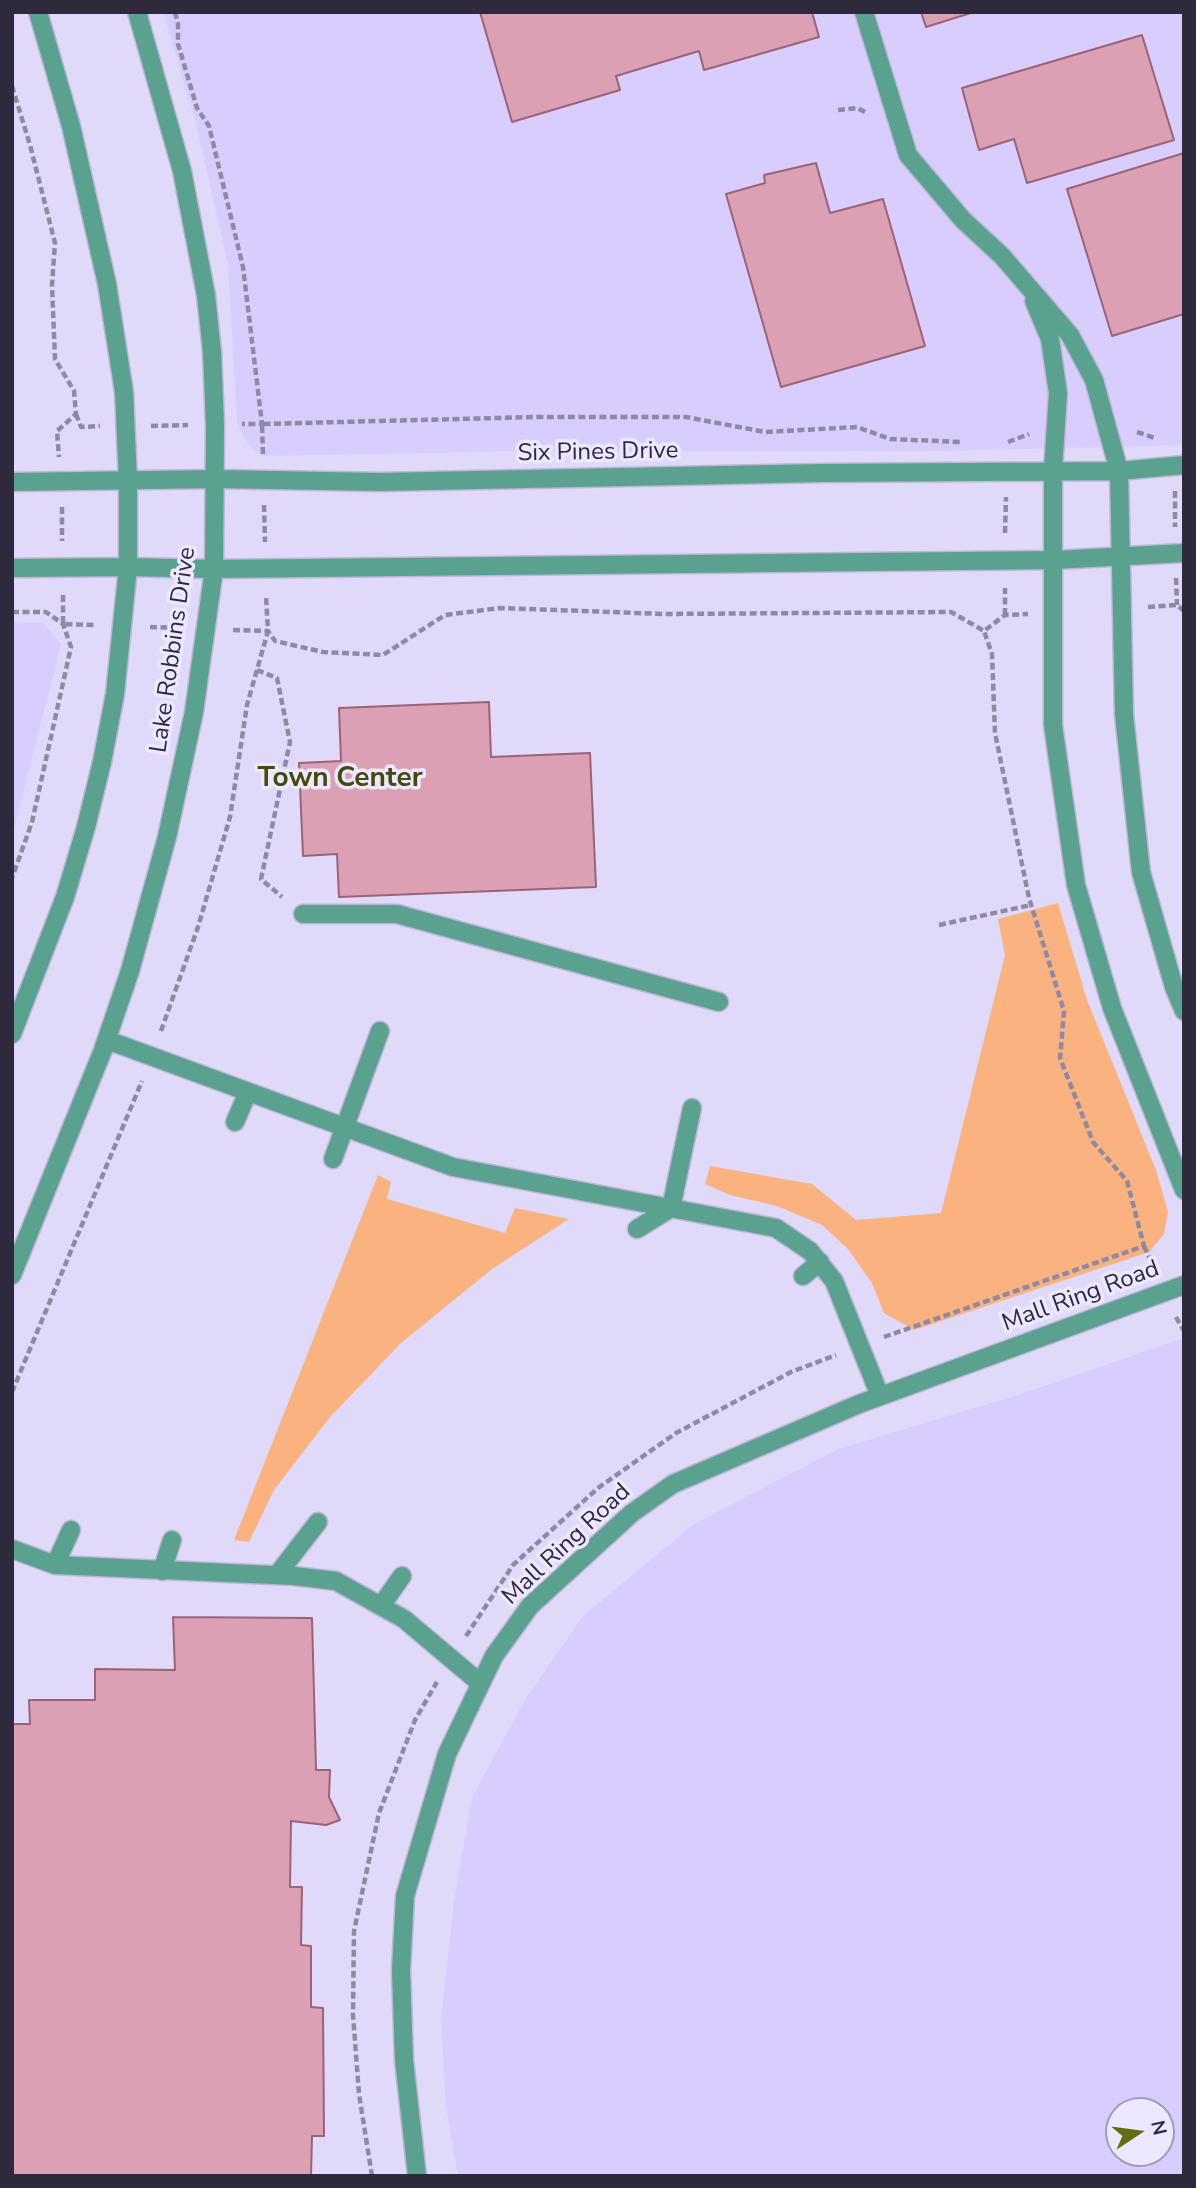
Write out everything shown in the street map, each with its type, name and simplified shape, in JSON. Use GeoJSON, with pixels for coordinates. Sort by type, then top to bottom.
{"type":"FeatureCollection","features":[{"type":"Feature","properties":{"kind":"street"},"geometry":{"type":"LineString","coordinates":[[12,1034],[65,897],[86,827],[115,694],[128,567],[124,392],[107,285],[74,137],[38,12]]}},
{"type":"Feature","properties":{"kind":"street","name":"Lake Robbins Drive"},"geometry":{"type":"LineString","coordinates":[[12,1275],[107,1040],[130,971],[167,837],[194,712],[214,569],[216,479],[212,352],[206,295],[182,171],[137,12]]}},
{"type":"Feature","properties":{"kind":"street"},"geometry":{"type":"LineString","coordinates":[[864,12],[908,155],[963,220],[1002,256],[1070,335],[1094,380],[1119,471],[1124,713],[1141,872],[1174,987],[1184,1011]]}},
{"type":"Feature","properties":{"kind":"street"},"geometry":{"type":"LineString","coordinates":[[1028,286],[1050,340],[1058,393],[1053,470],[1053,725],[1076,885],[1112,1008],[1184,1190]]}},
{"type":"Feature","properties":{"kind":"street","name":"Six Pines Drive"},"geometry":{"type":"LineString","coordinates":[[12,482],[216,479],[379,482],[1119,471],[1179,465]]}},
{"type":"Feature","properties":{"kind":"street"},"geometry":{"type":"LineString","coordinates":[[12,568],[265,569],[1005,561],[1121,559],[1180,554]]}},
{"type":"Feature","properties":{"kind":"street"},"geometry":{"type":"LineString","coordinates":[[303,914],[397,914],[719,1002]]}},
{"type":"Feature","properties":{"kind":"street"},"geometry":{"type":"LineString","coordinates":[[333,1159],[380,1031]]}},
{"type":"Feature","properties":{"kind":"street"},"geometry":{"type":"LineString","coordinates":[[107,1040],[453,1167],[776,1228],[810,1251],[834,1281],[880,1396]]}},
{"type":"Feature","properties":{"kind":"street"},"geometry":{"type":"LineString","coordinates":[[235,1122],[248,1092]]}},
{"type":"Feature","properties":{"kind":"street"},"geometry":{"type":"LineString","coordinates":[[637,1229],[671,1208],[691,1108]]}},
{"type":"Feature","properties":{"kind":"street"},"geometry":{"type":"LineString","coordinates":[[803,1276],[820,1262]]}},
{"type":"Feature","properties":{"kind":"street","name":"Mall Ring Road"},"geometry":{"type":"LineString","coordinates":[[417,2176],[404,2060],[401,1970],[405,1896],[447,1754],[494,1656],[530,1606],[632,1513],[673,1484],[880,1396],[1184,1285]]}},
{"type":"Feature","properties":{"kind":"street"},"geometry":{"type":"LineString","coordinates":[[277,1575],[317,1521]]}},
{"type":"Feature","properties":{"kind":"street"},"geometry":{"type":"LineString","coordinates":[[55,1565],[71,1530]]}},
{"type":"Feature","properties":{"kind":"street"},"geometry":{"type":"LineString","coordinates":[[162,1571],[172,1540]]}},
{"type":"Feature","properties":{"kind":"street"},"geometry":{"type":"LineString","coordinates":[[12,1549],[55,1565],[277,1575],[336,1581],[404,1619],[480,1683]]}},
{"type":"Feature","properties":{"kind":"street"},"geometry":{"type":"LineString","coordinates":[[381,1606],[402,1576]]}},
{"type":"Feature","properties":{"kind":"path"},"geometry":{"type":"LineString","coordinates":[[12,86],[55,243],[52,285],[55,359],[74,391],[76,414],[57,432],[61,482],[63,624],[71,647],[32,822],[12,878]]}},
{"type":"Feature","properties":{"kind":"path"},"geometry":{"type":"LineString","coordinates":[[838,110],[857,108],[868,114],[873,121]]}},
{"type":"Feature","properties":{"kind":"path"},"geometry":{"type":"LineString","coordinates":[[12,1392],[152,1057],[198,927],[230,817],[247,705],[268,631],[262,424],[536,417],[686,417],[765,432],[857,427],[890,439],[967,442]]}},
{"type":"Feature","properties":{"kind":"path"},"geometry":{"type":"LineString","coordinates":[[1005,615],[1006,443],[1036,430]]}},
{"type":"Feature","properties":{"kind":"path"},"geometry":{"type":"LineString","coordinates":[[1177,605],[1180,554],[1179,465]]}},
{"type":"Feature","properties":{"kind":"path"},"geometry":{"type":"LineString","coordinates":[[1122,609],[1177,605],[1184,611]]}},
{"type":"Feature","properties":{"kind":"path"},"geometry":{"type":"LineString","coordinates":[[268,631],[275,641],[323,652],[383,655],[445,614],[500,608],[665,614],[951,612],[984,632],[992,654],[995,733],[1031,905],[1064,1010],[1060,1058],[1093,1142],[1127,1181],[1144,1246],[791,1371],[676,1433],[598,1488],[513,1565],[451,1659],[415,1720],[379,1813],[354,1931],[354,2028],[359,2094],[372,2176]]}},
{"type":"Feature","properties":{"kind":"path"},"geometry":{"type":"LineString","coordinates":[[12,612],[46,612],[63,624],[268,631]]}},
{"type":"Feature","properties":{"kind":"path"},"geometry":{"type":"LineString","coordinates":[[984,632],[1005,615],[1054,612]]}},
{"type":"Feature","properties":{"kind":"path"},"geometry":{"type":"LineString","coordinates":[[257,670],[277,678],[290,742],[261,878],[303,914]]}},
{"type":"Feature","properties":{"kind":"path"},"geometry":{"type":"LineString","coordinates":[[939,925],[1031,905]]}},
{"type":"Feature","properties":{"kind":"shaded area"},"geometry":{"type":"Polygon","coordinates":[[[163,12],[1184,12],[1184,445],[945,451],[520,451],[263,456],[248,445],[237,422],[228,265],[196,123],[163,12]]]}},
{"type":"Feature","properties":{"kind":"shaded area"},"geometry":{"type":"Polygon","coordinates":[[[12,622],[43,623],[61,644],[12,837],[12,622]]]}},
{"type":"Feature","properties":{"kind":"shaded area"},"geometry":{"type":"Polygon","coordinates":[[[1058,903],[1087,1000],[1156,1170],[1168,1212],[1164,1234],[1149,1252],[914,1330],[884,1313],[872,1283],[848,1249],[822,1225],[777,1206],[730,1195],[705,1184],[710,1166],[812,1184],[856,1220],[941,1213],[1005,955],[998,919],[1058,903]]]}},
{"type":"Feature","properties":{"kind":"shaded area"},"geometry":{"type":"Polygon","coordinates":[[[378,1175],[391,1182],[387,1199],[505,1233],[515,1208],[569,1219],[492,1269],[401,1343],[330,1417],[274,1490],[249,1542],[234,1540],[378,1175]]]}},
{"type":"Feature","properties":{"kind":"shaded area"},"geometry":{"type":"Polygon","coordinates":[[[1184,1338],[1184,2176],[458,2176],[446,2107],[441,2020],[454,1902],[472,1797],[525,1700],[583,1616],[694,1524],[838,1449],[1021,1394],[1184,1338]]]}},
{"type":"Feature","properties":{"kind":"building"},"geometry":{"type":"Polygon","coordinates":[[[480,12],[812,12],[819,37],[704,70],[699,51],[616,76],[620,90],[512,122],[480,12]]]}},
{"type":"Feature","properties":{"kind":"building"},"geometry":{"type":"Polygon","coordinates":[[[921,12],[974,12],[926,27],[921,12]]]}},
{"type":"Feature","properties":{"kind":"building"},"geometry":{"type":"Polygon","coordinates":[[[1142,35],[1174,140],[1027,183],[1014,139],[979,150],[962,88],[1142,35]]]}},
{"type":"Feature","properties":{"kind":"building"},"geometry":{"type":"Polygon","coordinates":[[[1184,153],[1184,314],[1112,336],[1067,189],[1184,153]]]}},
{"type":"Feature","properties":{"kind":"building"},"geometry":{"type":"Polygon","coordinates":[[[816,163],[830,213],[883,199],[925,346],[781,387],[726,194],[765,183],[764,175],[816,163]]]}},
{"type":"Feature","properties":{"kind":"building"},"geometry":{"type":"Polygon","coordinates":[[[489,702],[491,757],[590,753],[596,887],[339,897],[337,854],[303,856],[299,763],[341,761],[339,708],[489,702]]]}},
{"type":"Feature","properties":{"kind":"building"},"geometry":{"type":"Polygon","coordinates":[[[173,1617],[312,1618],[316,1770],[330,1770],[329,1797],[340,1820],[326,1825],[291,1821],[290,1887],[302,1887],[301,1945],[311,1946],[311,2007],[323,2008],[324,2136],[312,2136],[311,2176],[12,2176],[12,1724],[30,1724],[29,1700],[95,1700],[95,1669],[175,1670],[173,1617]]]}},
{"type":"Feature","properties":{"kind":"district","name":"Town Center"},"geometry":{"type":"Point","coordinates":[340,779]}}]}
